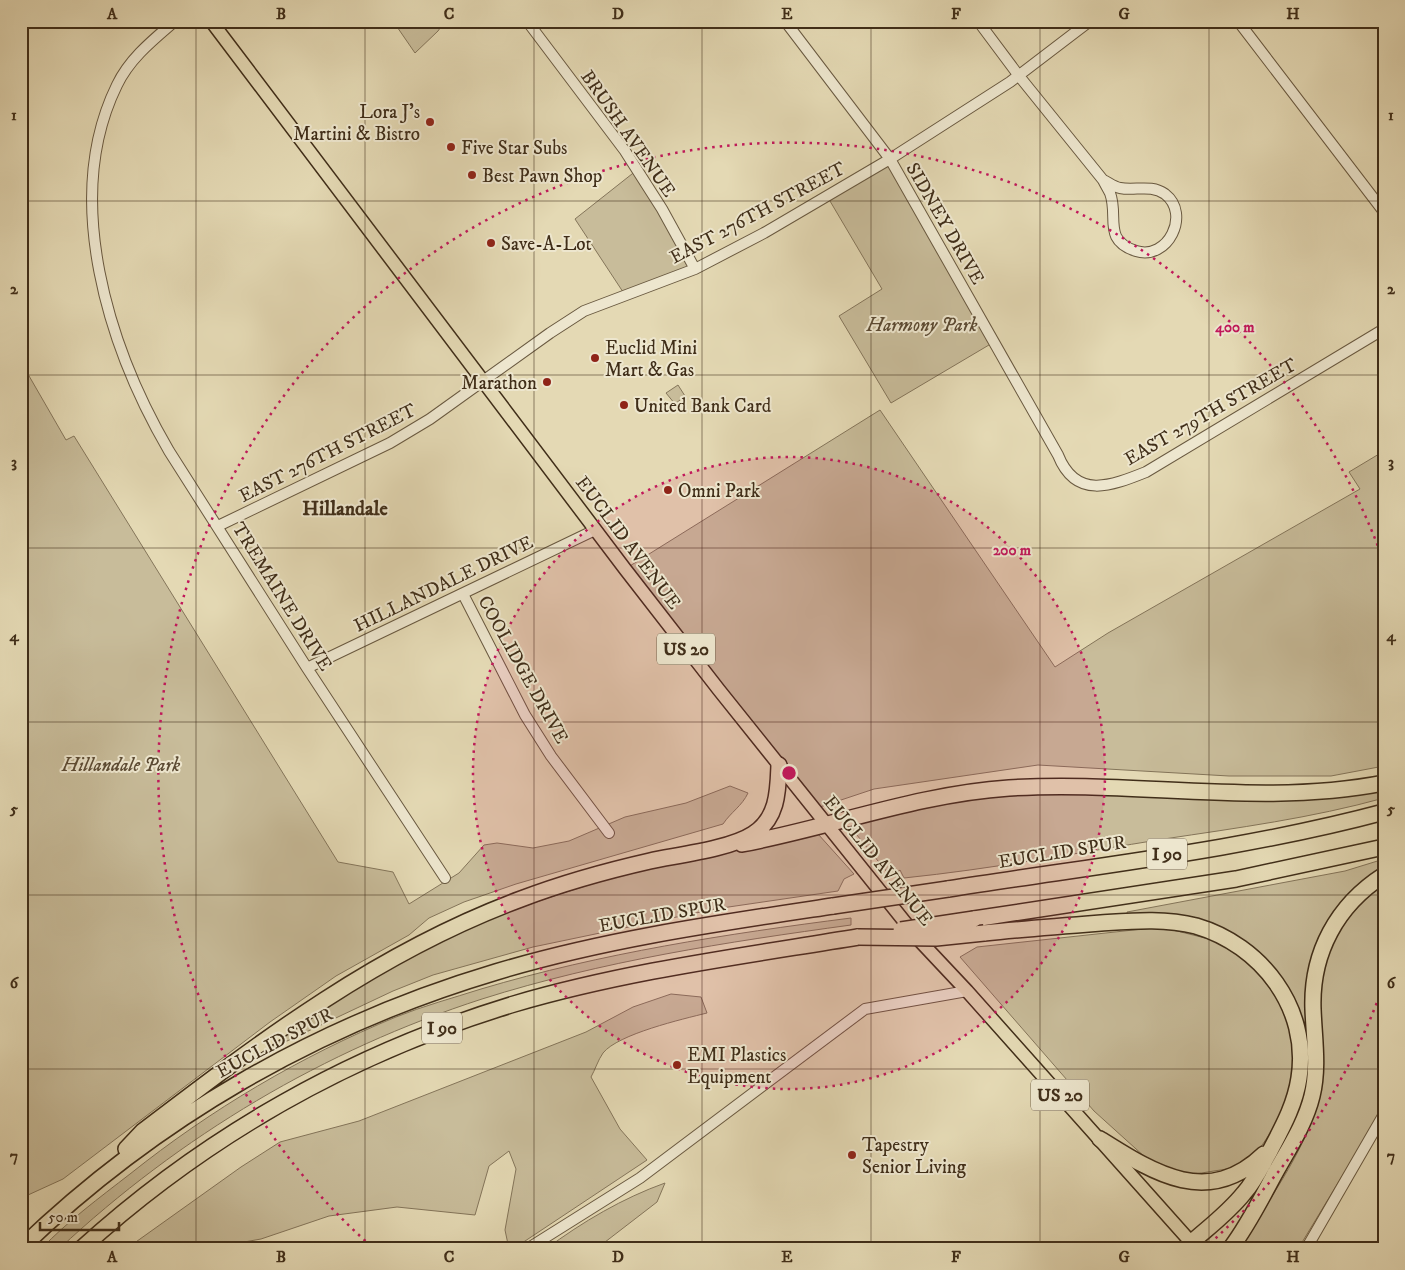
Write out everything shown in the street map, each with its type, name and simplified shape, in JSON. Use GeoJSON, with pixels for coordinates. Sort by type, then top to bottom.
{"type":"FeatureCollection","features":[{"type":"Feature","properties":{"kind":"highway"},"geometry":{"type":"LineString","coordinates":[[711,848],[750,835],[765,824],[776,804],[779,765]]}},
{"type":"Feature","properties":{"kind":"highway"},"geometry":{"type":"LineString","coordinates":[[95,1181],[143,1131],[317,1004],[401,952],[486,912],[559,885],[633,865],[711,848],[743,844],[828,825],[915,802],[957,794],[1004,789],[1112,788],[1281,794],[1327,791],[1384,783]]}},
{"type":"Feature","properties":{"kind":"highway","name":"EUCLID SPUR"},"geometry":{"type":"LineString","coordinates":[[21,1248],[95,1181],[187,1114],[251,1076],[355,1023],[425,995],[498,971],[582,950],[665,933],[1216,847],[1321,827],[1384,812]]}},
{"type":"Feature","properties":{"kind":"highway","name":"I 90"},"geometry":{"type":"LineString","coordinates":[[81,1249],[136,1201],[231,1133],[332,1075],[404,1043],[492,1011],[586,986],[680,966],[974,919],[1236,880],[1384,848]]}},
{"type":"Feature","properties":{"kind":"highway"},"geometry":{"type":"LineString","coordinates":[[1230,1249],[1253,1214],[1298,1131],[1308,1107],[1316,1071],[1314,984],[1318,960],[1326,939],[1346,907],[1384,875]]}},
{"type":"Feature","properties":{"kind":"highway"},"geometry":{"type":"LineString","coordinates":[[858,937],[936,938],[1122,922],[1168,922],[1194,926],[1212,932],[1248,952],[1266,968],[1281,988],[1295,1023],[1299,1045],[1300,1067],[1298,1087],[1286,1120],[1245,1193],[1194,1246]]}},
{"type":"Feature","properties":{"kind":"highway"},"geometry":{"type":"LineString","coordinates":[[1100,1139],[1158,1173],[1192,1182],[1218,1180],[1237,1174],[1255,1163],[1273,1146]]}},
{"type":"Feature","properties":{"kind":"main road","name":"EUCLID AVENUE"},"geometry":{"type":"LineString","coordinates":[[211,21],[595,530],[920,942],[967,991],[1194,1246]]}},
{"type":"Feature","properties":{"kind":"street","name":"TREMAINE DRIVE"},"geometry":{"type":"LineString","coordinates":[[175,21],[140,50],[117,84],[101,126],[96,150],[94,226],[103,292],[123,357],[149,417],[307,668],[445,878]]}},
{"type":"Feature","properties":{"kind":"street","name":"BRUSH AVENUE"},"geometry":{"type":"LineString","coordinates":[[527,21],[625,152],[662,209],[695,270]]}},
{"type":"Feature","properties":{"kind":"street","name":"SIDNEY DRIVE"},"geometry":{"type":"LineString","coordinates":[[785,21],[890,159],[1058,456]]}},
{"type":"Feature","properties":{"kind":"street"},"geometry":{"type":"LineString","coordinates":[[978,21],[1019,76],[1103,180],[1110,194],[1112,225],[1119,242],[1139,252],[1160,248],[1170,240],[1176,227],[1177,215],[1173,203],[1165,194],[1154,188],[1119,188],[1103,180]]}},
{"type":"Feature","properties":{"kind":"street","name":"EAST 276TH STREET"},"geometry":{"type":"LineString","coordinates":[[218,526],[390,443],[430,419],[562,324],[584,311],[695,270],[764,233],[890,159],[1019,76],[1090,21]]}},
{"type":"Feature","properties":{"kind":"street"},"geometry":{"type":"LineString","coordinates":[[1238,21],[1384,212]]}},
{"type":"Feature","properties":{"kind":"street","name":"EAST 279TH STREET"},"geometry":{"type":"LineString","coordinates":[[1058,456],[1064,472],[1076,481],[1095,486],[1113,485],[1146,472],[1384,329]]}},
{"type":"Feature","properties":{"kind":"street","name":"HILLANDALE DRIVE"},"geometry":{"type":"LineString","coordinates":[[307,668],[595,530]]}},
{"type":"Feature","properties":{"kind":"street","name":"COOLIDGE DRIVE"},"geometry":{"type":"LineString","coordinates":[[463,594],[525,715],[551,756],[609,833]]}},
{"type":"Feature","properties":{"kind":"street"},"geometry":{"type":"LineString","coordinates":[[527,1249],[640,1178],[865,1009],[967,991]]}},
{"type":"Feature","properties":{"kind":"street"},"geometry":{"type":"LineString","coordinates":[[1306,1249],[1384,1114]]}},
{"type":"Feature","properties":{"kind":"green space"},"geometry":{"type":"Polygon","coordinates":[[[393,21],[445,21],[438,31],[415,53],[393,21]]]}},
{"type":"Feature","properties":{"kind":"green space","name":"Harmony Park"},"geometry":{"type":"Polygon","coordinates":[[[890,159],[994,342],[891,403],[839,316],[882,289],[827,196],[890,159]]]}},
{"type":"Feature","properties":{"kind":"green space"},"geometry":{"type":"Polygon","coordinates":[[[637,170],[695,269],[625,295],[575,219],[637,170]]]}},
{"type":"Feature","properties":{"kind":"green space","name":"Hillandale Park"},"geometry":{"type":"Polygon","coordinates":[[[21,362],[66,440],[74,436],[338,862],[393,872],[409,904],[459,873],[484,845],[497,843],[533,848],[569,841],[625,817],[686,803],[730,786],[748,793],[746,798],[723,824],[516,884],[464,902],[429,918],[409,935],[336,976],[270,1022],[63,1179],[28,1195],[21,1193],[21,362]]]}},
{"type":"Feature","properties":{"kind":"green space"},"geometry":{"type":"Polygon","coordinates":[[[678,385],[685,396],[675,404],[666,393],[678,385]]]}},
{"type":"Feature","properties":{"kind":"green space"},"geometry":{"type":"Polygon","coordinates":[[[880,410],[1055,667],[1108,633],[1360,489],[1349,472],[1384,451],[1384,766],[1331,776],[1229,776],[1038,765],[874,789],[814,809],[625,569],[880,410]]]}},
{"type":"Feature","properties":{"kind":"green space"},"geometry":{"type":"Polygon","coordinates":[[[1384,789],[1384,798],[1302,817],[1002,865],[904,878],[900,870],[891,877],[852,829],[860,823],[918,808],[984,797],[1050,794],[1346,796],[1384,789]]]}},
{"type":"Feature","properties":{"kind":"green space"},"geometry":{"type":"Polygon","coordinates":[[[818,834],[854,874],[844,879],[838,891],[715,909],[533,947],[433,975],[393,991],[268,1050],[332,1003],[388,969],[446,939],[505,914],[565,892],[627,874],[690,859],[818,834]]]}},
{"type":"Feature","properties":{"kind":"green space"},"geometry":{"type":"Polygon","coordinates":[[[1384,859],[1384,867],[1338,906],[1327,923],[1311,1064],[1302,1116],[1259,1191],[1256,1191],[1281,1142],[1306,1047],[1244,943],[1128,917],[1127,912],[1345,871],[1384,859]]]}},
{"type":"Feature","properties":{"kind":"green space"},"geometry":{"type":"Polygon","coordinates":[[[1384,884],[1384,1107],[1298,1249],[1237,1249],[1283,1178],[1312,1121],[1320,1090],[1321,1077],[1320,980],[1330,948],[1347,920],[1358,907],[1384,884]]]}},
{"type":"Feature","properties":{"kind":"green space"},"geometry":{"type":"Polygon","coordinates":[[[851,918],[851,925],[758,938],[619,963],[482,999],[423,1020],[366,1044],[311,1071],[257,1101],[204,1134],[154,1169],[105,1208],[59,1249],[41,1249],[73,1219],[107,1192],[161,1150],[224,1106],[291,1067],[361,1032],[396,1017],[481,989],[572,965],[711,938],[851,918]]]}},
{"type":"Feature","properties":{"kind":"green space"},"geometry":{"type":"Polygon","coordinates":[[[1161,927],[1221,942],[1248,958],[1278,1000],[1293,1035],[1294,1075],[1286,1101],[1273,1129],[1256,1154],[1233,1168],[1195,1174],[1176,1173],[1156,1167],[1094,1111],[960,957],[977,947],[1161,927]]]}},
{"type":"Feature","properties":{"kind":"green space"},"geometry":{"type":"Polygon","coordinates":[[[671,994],[701,997],[707,1013],[652,1028],[611,1046],[603,1053],[591,1077],[620,1129],[647,1160],[513,1249],[509,1249],[505,1230],[516,1169],[509,1151],[489,1166],[475,1215],[397,1207],[329,1216],[261,1239],[222,1246],[218,1249],[126,1249],[241,1167],[280,1142],[359,1121],[586,1032],[633,1007],[671,994]]]}},
{"type":"Feature","properties":{"kind":"green space"},"geometry":{"type":"Polygon","coordinates":[[[665,1183],[657,1202],[596,1249],[546,1249],[574,1229],[603,1212],[665,1183]]]}},
{"type":"Feature","properties":{"kind":"place","name":"Lora J’s Martini & Bistro"},"geometry":{"type":"Point","coordinates":[430,122]}},
{"type":"Feature","properties":{"kind":"place","name":"Five Star Subs"},"geometry":{"type":"Point","coordinates":[451,147]}},
{"type":"Feature","properties":{"kind":"place","name":"Best Pawn Shop"},"geometry":{"type":"Point","coordinates":[472,175]}},
{"type":"Feature","properties":{"kind":"place","name":"Save-A-Lot"},"geometry":{"type":"Point","coordinates":[491,243]}},
{"type":"Feature","properties":{"kind":"place","name":"Euclid Mini Mart & Gas"},"geometry":{"type":"Point","coordinates":[595,358]}},
{"type":"Feature","properties":{"kind":"place","name":"Marathon"},"geometry":{"type":"Point","coordinates":[547,382]}},
{"type":"Feature","properties":{"kind":"place","name":"United Bank Card"},"geometry":{"type":"Point","coordinates":[624,405]}},
{"type":"Feature","properties":{"kind":"place","name":"Omni Park"},"geometry":{"type":"Point","coordinates":[668,490]}},
{"type":"Feature","properties":{"kind":"place","name":"EMI Plastics Equipment"},"geometry":{"type":"Point","coordinates":[677,1065]}},
{"type":"Feature","properties":{"kind":"place","name":"Tapestry Senior Living"},"geometry":{"type":"Point","coordinates":[852,1155]}},
{"type":"Feature","properties":{"kind":"district","name":"Hillandale"},"geometry":{"type":"Point","coordinates":[345,508]}}]}
